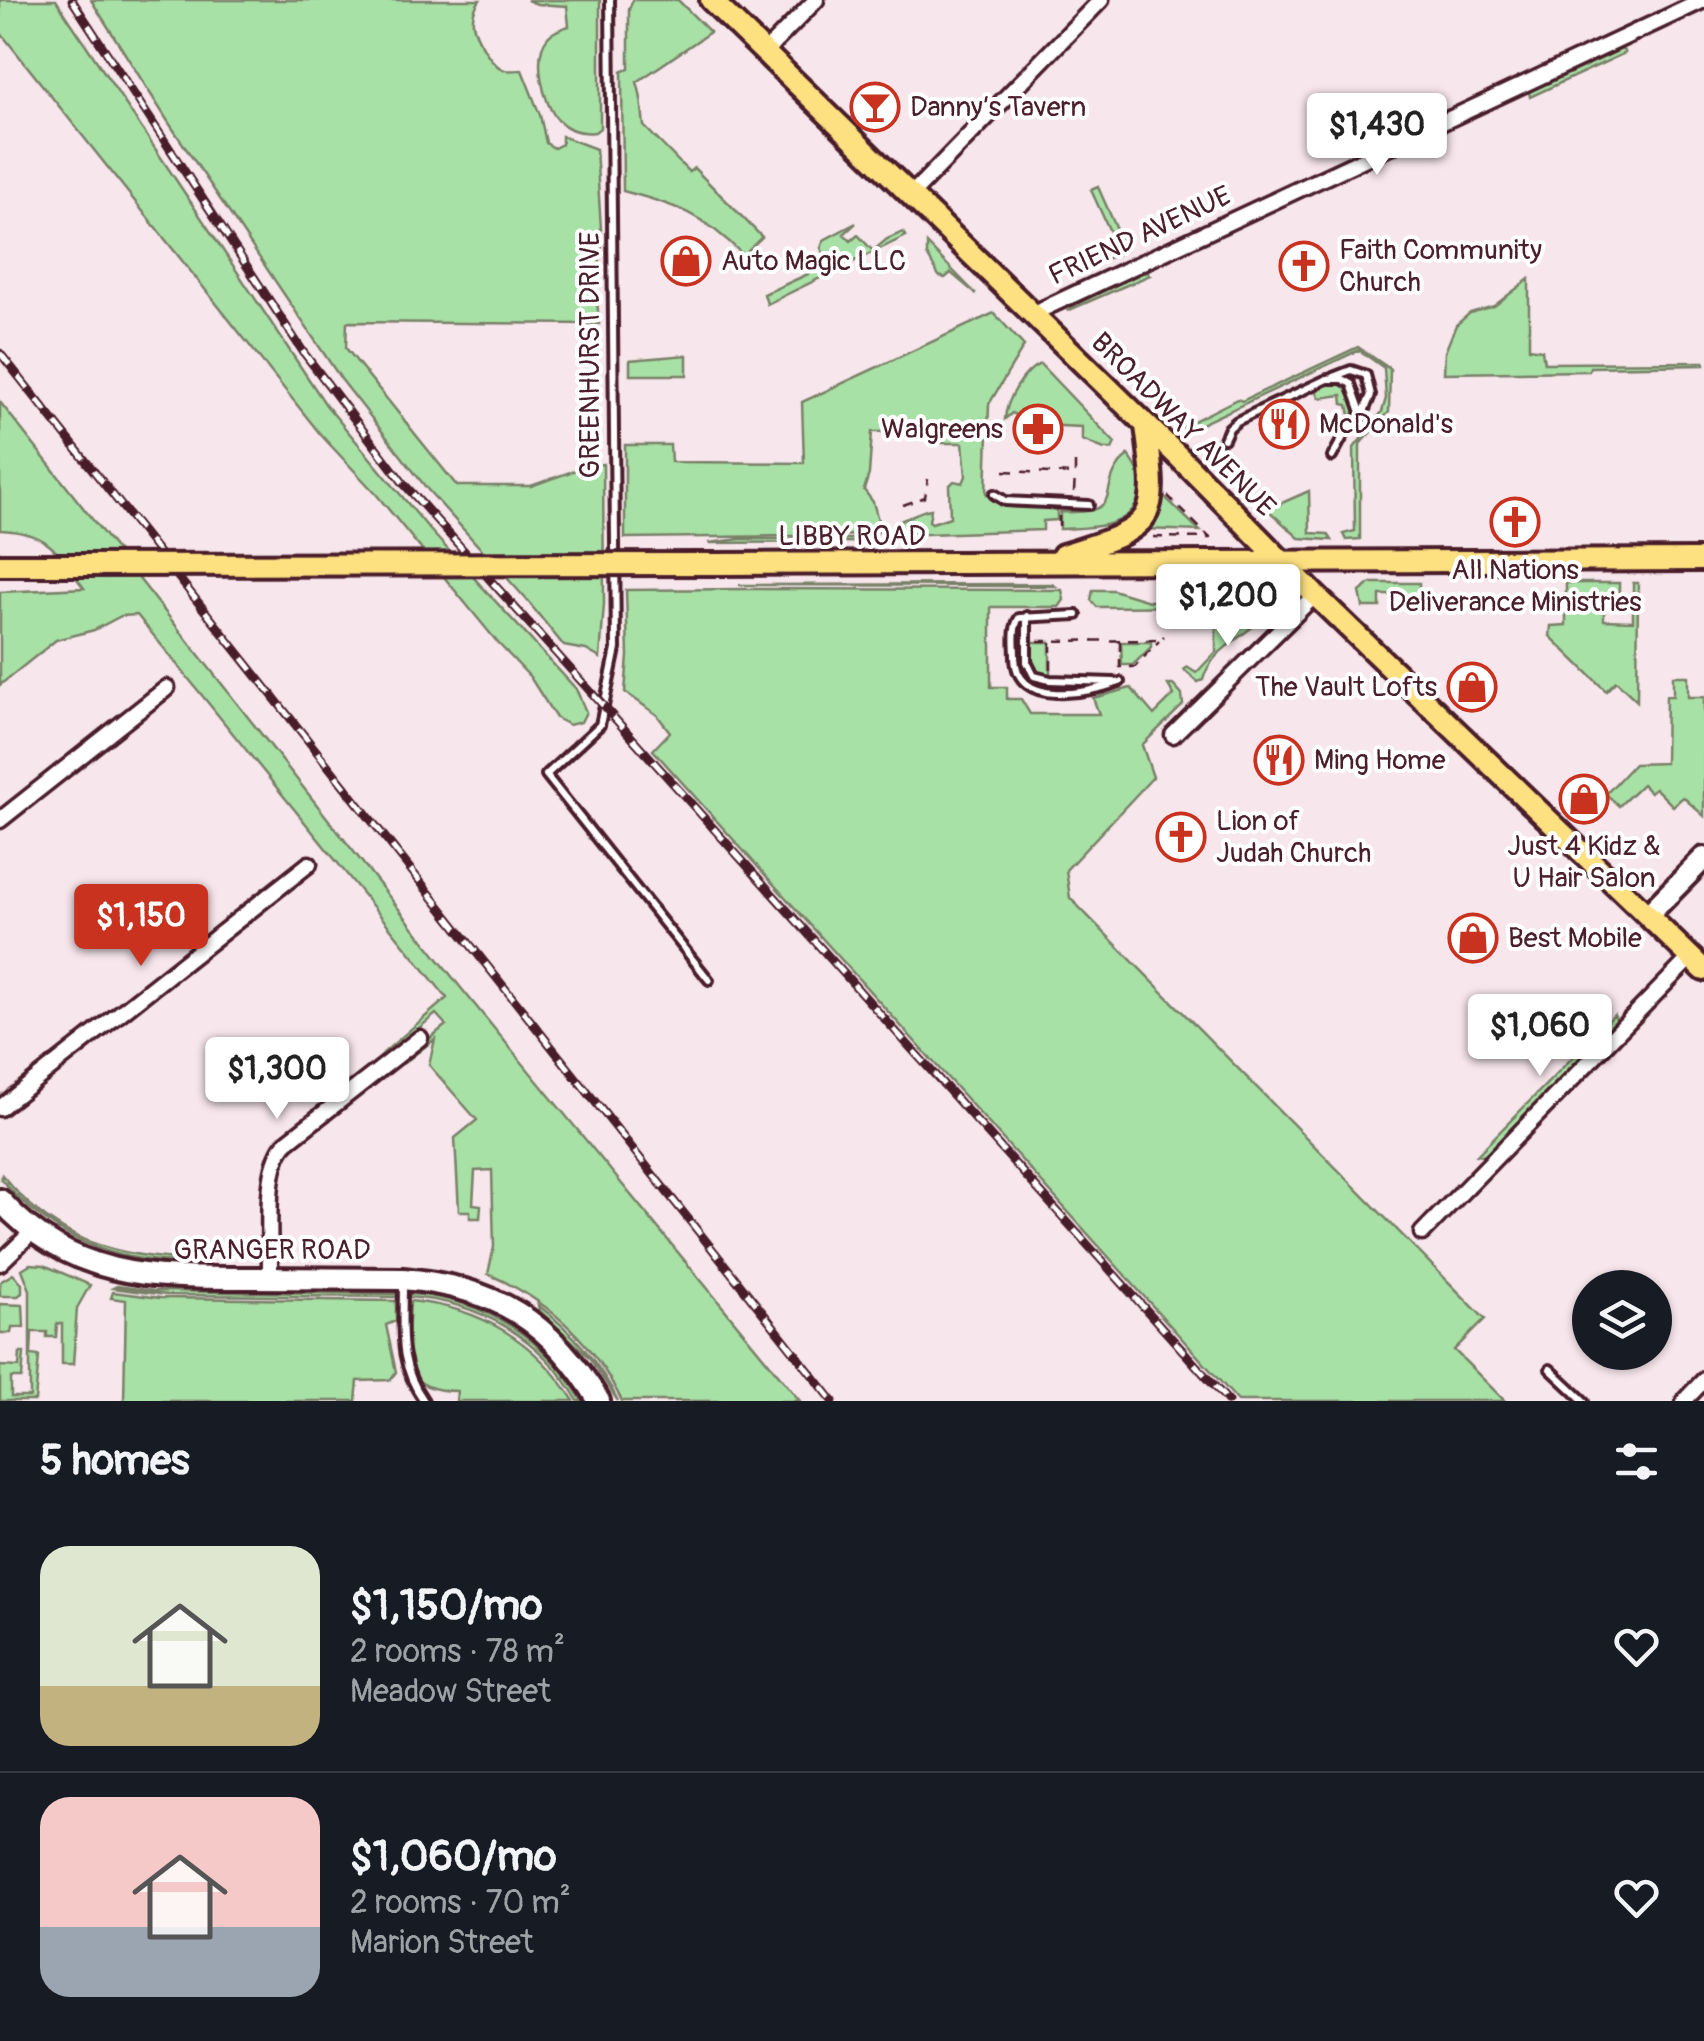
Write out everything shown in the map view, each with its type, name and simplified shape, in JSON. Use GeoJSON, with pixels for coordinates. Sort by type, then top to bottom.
{"type":"FeatureCollection","features":[{"type":"Feature","properties":{"kind":"main road","name":"BROADWAY AVENUE"},"geometry":{"type":"LineString","coordinates":[[712,0],[1315,595],[1697,964]]}},
{"type":"Feature","properties":{"kind":"main road"},"geometry":{"type":"LineString","coordinates":[[1037,563],[1122,536],[1142,520],[1152,504],[1154,491],[1146,426]]}},
{"type":"Feature","properties":{"kind":"main road","name":"LIBBY ROAD"},"geometry":{"type":"LineString","coordinates":[[0,565],[1704,560]]}},
{"type":"Feature","properties":{"kind":"street"},"geometry":{"type":"LineString","coordinates":[[765,52],[816,0]]}},
{"type":"Feature","properties":{"kind":"street"},"geometry":{"type":"LineString","coordinates":[[910,196],[1101,0]]}},
{"type":"Feature","properties":{"kind":"street","name":"FRIEND AVENUE"},"geometry":{"type":"LineString","coordinates":[[1032,314],[1704,0]]}},
{"type":"Feature","properties":{"kind":"street"},"geometry":{"type":"LineString","coordinates":[[1173,734],[1315,595]]}},
{"type":"Feature","properties":{"kind":"street"},"geometry":{"type":"LineString","coordinates":[[0,820],[167,688]]}},
{"type":"Feature","properties":{"kind":"street"},"geometry":{"type":"LineString","coordinates":[[1648,916],[1704,858]]}},
{"type":"Feature","properties":{"kind":"street"},"geometry":{"type":"LineString","coordinates":[[0,1108],[309,864]]}},
{"type":"Feature","properties":{"kind":"street"},"geometry":{"type":"LineString","coordinates":[[1422,1233],[1697,964]]}},
{"type":"Feature","properties":{"kind":"street"},"geometry":{"type":"LineString","coordinates":[[270,1278],[272,1172],[277,1152],[420,1038]]}},
{"type":"Feature","properties":{"kind":"street","name":"GRANGER ROAD"},"geometry":{"type":"LineString","coordinates":[[0,1200],[33,1231],[65,1252],[121,1272],[163,1278],[403,1279],[457,1286],[490,1297],[520,1313],[551,1337],[580,1370],[599,1401]]}},
{"type":"Feature","properties":{"kind":"street"},"geometry":{"type":"LineString","coordinates":[[0,1264],[33,1231]]}},
{"type":"Feature","properties":{"kind":"street"},"geometry":{"type":"LineString","coordinates":[[1684,1401],[1704,1380]]}},
{"type":"Feature","properties":{"kind":"lane","name":"GREENHURST DRIVE"},"geometry":{"type":"LineString","coordinates":[[610,0],[614,668],[600,725],[546,775],[708,980]]}},
{"type":"Feature","properties":{"kind":"lane"},"geometry":{"type":"LineString","coordinates":[[1224,438],[1238,421],[1351,370],[1366,375],[1370,395],[1362,415],[1344,434],[1332,456]]}},
{"type":"Feature","properties":{"kind":"lane"},"geometry":{"type":"LineString","coordinates":[[1327,379],[1342,379],[1351,384],[1362,415]]}},
{"type":"Feature","properties":{"kind":"lane"},"geometry":{"type":"LineString","coordinates":[[994,494],[1005,501],[1089,506]]}},
{"type":"Feature","properties":{"kind":"lane"},"geometry":{"type":"LineString","coordinates":[[1027,616],[1029,670],[1038,678],[1120,682],[1093,691],[1049,692],[1027,686],[1018,676],[1015,624],[1019,618],[1027,616],[1077,616]]}},
{"type":"Feature","properties":{"kind":"lane"},"geometry":{"type":"LineString","coordinates":[[403,1279],[404,1360],[409,1380],[424,1401]]}},
{"type":"Feature","properties":{"kind":"lane"},"geometry":{"type":"LineString","coordinates":[[1550,1369],[1584,1401]]}},
{"type":"Feature","properties":{"kind":"path"},"geometry":{"type":"LineString","coordinates":[[1074,498],[1075,463]]}},
{"type":"Feature","properties":{"kind":"path"},"geometry":{"type":"LineString","coordinates":[[1004,471],[1075,474]]}},
{"type":"Feature","properties":{"kind":"path"},"geometry":{"type":"LineString","coordinates":[[903,505],[925,498],[928,479]]}},
{"type":"Feature","properties":{"kind":"path"},"geometry":{"type":"LineString","coordinates":[[1142,536],[1210,538],[1165,493]]}},
{"type":"Feature","properties":{"kind":"path"},"geometry":{"type":"LineString","coordinates":[[1027,641],[1162,638],[1134,667],[1120,667],[1120,640]]}},
{"type":"Feature","properties":{"kind":"path"},"geometry":{"type":"LineString","coordinates":[[1051,640],[1052,680]]}},
{"type":"Feature","properties":{"kind":"green space"},"geometry":{"type":"Polygon","coordinates":[[[0,0],[56,0],[326,405],[430,530],[576,689],[586,712],[581,722],[569,725],[556,718],[530,677],[376,494],[321,435],[0,32],[0,0]]]}},
{"type":"Feature","properties":{"kind":"green space"},"geometry":{"type":"Polygon","coordinates":[[[91,0],[480,0],[473,17],[477,35],[500,68],[522,70],[540,115],[546,143],[554,148],[562,144],[562,136],[596,149],[602,245],[596,287],[599,324],[347,322],[346,348],[457,486],[531,486],[603,464],[604,604],[600,658],[586,650],[564,646],[428,490],[341,379],[91,0]]]}},
{"type":"Feature","properties":{"kind":"green space"},"geometry":{"type":"Polygon","coordinates":[[[527,0],[600,0],[600,128],[595,132],[575,130],[562,123],[544,91],[540,67],[543,45],[552,33],[569,26],[567,6],[527,0]]]}},
{"type":"Feature","properties":{"kind":"green space"},"geometry":{"type":"Polygon","coordinates":[[[633,0],[678,0],[710,32],[637,82],[644,126],[689,172],[694,168],[762,237],[743,255],[688,213],[623,191],[622,71],[629,69],[629,9],[633,0]]]}},
{"type":"Feature","properties":{"kind":"green space"},"geometry":{"type":"Polygon","coordinates":[[[1622,49],[1625,53],[1530,97],[1529,92],[1622,49]]]}},
{"type":"Feature","properties":{"kind":"green space"},"geometry":{"type":"Polygon","coordinates":[[[1098,187],[1126,250],[1106,259],[1118,249],[1091,190],[1098,187]]]}},
{"type":"Feature","properties":{"kind":"green space"},"geometry":{"type":"Polygon","coordinates":[[[856,223],[844,234],[851,241],[858,235],[873,251],[887,239],[903,232],[906,236],[767,304],[764,294],[828,265],[821,248],[824,240],[856,223]]]}},
{"type":"Feature","properties":{"kind":"green space"},"geometry":{"type":"Polygon","coordinates":[[[927,244],[976,294],[951,273],[945,278],[939,276],[927,255],[927,244]]]}},
{"type":"Feature","properties":{"kind":"green space"},"geometry":{"type":"Polygon","coordinates":[[[1146,271],[1150,275],[1067,311],[1076,304],[1146,271]]]}},
{"type":"Feature","properties":{"kind":"green space"},"geometry":{"type":"Polygon","coordinates":[[[1529,279],[1529,348],[1542,350],[1544,363],[1704,365],[1444,373],[1445,352],[1456,325],[1470,313],[1494,306],[1529,279]]]}},
{"type":"Feature","properties":{"kind":"green space"},"geometry":{"type":"Polygon","coordinates":[[[994,313],[1024,346],[989,404],[986,493],[1008,506],[1057,508],[1057,520],[1043,521],[1043,530],[897,535],[892,530],[894,524],[923,511],[931,509],[932,523],[950,517],[949,486],[954,481],[963,483],[966,476],[963,443],[941,443],[934,432],[872,432],[864,490],[873,502],[880,527],[876,535],[625,538],[625,445],[670,445],[671,462],[804,463],[802,402],[994,313]]]}},
{"type":"Feature","properties":{"kind":"green space"},"geometry":{"type":"Polygon","coordinates":[[[1358,347],[1390,369],[1389,412],[1360,444],[1360,539],[1346,540],[1343,534],[1355,531],[1354,448],[1382,412],[1386,398],[1384,368],[1359,350],[1187,433],[1182,427],[1358,347]]]}},
{"type":"Feature","properties":{"kind":"green space"},"geometry":{"type":"Polygon","coordinates":[[[687,355],[687,375],[630,375],[630,360],[687,355]]]}},
{"type":"Feature","properties":{"kind":"green space"},"geometry":{"type":"Polygon","coordinates":[[[1040,364],[1115,443],[1112,449],[1082,440],[1082,427],[1017,424],[1019,417],[1012,413],[1005,419],[1016,387],[1040,364]]]}},
{"type":"Feature","properties":{"kind":"green space"},"geometry":{"type":"Polygon","coordinates":[[[1334,382],[1349,389],[1356,406],[1351,421],[1342,395],[1320,398],[1316,390],[1334,382]]]}},
{"type":"Feature","properties":{"kind":"green space"},"geometry":{"type":"Polygon","coordinates":[[[0,402],[461,988],[800,1401],[622,1401],[597,1360],[567,1325],[531,1297],[488,1274],[494,1247],[492,1170],[475,1171],[473,1204],[481,1205],[480,1218],[470,1218],[470,1211],[459,1211],[455,1138],[477,1120],[429,1065],[435,1039],[404,1063],[403,1060],[446,1025],[436,1014],[386,1055],[383,1053],[447,998],[137,615],[121,616],[94,630],[56,640],[0,685],[0,592],[84,588],[42,540],[0,530],[0,402]]]}},
{"type":"Feature","properties":{"kind":"green space"},"geometry":{"type":"Polygon","coordinates":[[[1210,439],[1215,439],[1221,455],[1237,471],[1233,478],[1204,449],[1210,439]]]}},
{"type":"Feature","properties":{"kind":"green space"},"geometry":{"type":"Polygon","coordinates":[[[1128,455],[1141,481],[1136,504],[1129,514],[1109,524],[1060,529],[1060,512],[1082,512],[1103,504],[1112,478],[1128,455]]]}},
{"type":"Feature","properties":{"kind":"green space"},"geometry":{"type":"Polygon","coordinates":[[[1309,491],[1310,533],[1328,534],[1332,540],[1299,538],[1255,498],[1264,496],[1275,506],[1309,491]]]}},
{"type":"Feature","properties":{"kind":"green space"},"geometry":{"type":"Polygon","coordinates":[[[1162,497],[1166,498],[1200,531],[1145,529],[1162,497]]]}},
{"type":"Feature","properties":{"kind":"green space"},"geometry":{"type":"Polygon","coordinates":[[[740,539],[872,539],[709,543],[740,539]]]}},
{"type":"Feature","properties":{"kind":"green space"},"geometry":{"type":"Polygon","coordinates":[[[1371,583],[1419,583],[1419,595],[1380,595],[1380,607],[1363,607],[1360,592],[1371,583]]]}},
{"type":"Feature","properties":{"kind":"green space"},"geometry":{"type":"Polygon","coordinates":[[[1566,583],[1619,583],[1619,596],[1604,596],[1604,620],[1633,621],[1633,583],[1638,583],[1637,701],[1616,681],[1606,691],[1550,636],[1551,626],[1566,625],[1566,583]]]}},
{"type":"Feature","properties":{"kind":"green space"},"geometry":{"type":"Polygon","coordinates":[[[1052,584],[1055,586],[739,585],[1052,584]]]}},
{"type":"Feature","properties":{"kind":"green space"},"geometry":{"type":"Polygon","coordinates":[[[626,590],[1062,590],[1064,600],[1059,607],[991,607],[991,687],[1007,687],[1007,699],[1021,699],[1030,714],[1099,714],[1093,698],[1131,688],[1154,715],[1174,695],[1168,685],[1173,685],[1182,695],[1183,705],[1142,745],[1153,777],[1066,870],[1070,898],[1485,1319],[1454,1350],[1505,1401],[1238,1401],[653,750],[670,732],[657,715],[625,692],[626,590]]]}},
{"type":"Feature","properties":{"kind":"green space"},"geometry":{"type":"Polygon","coordinates":[[[1093,590],[1113,590],[1149,601],[1199,600],[1239,590],[1270,594],[1275,601],[1258,622],[1216,656],[1198,682],[1184,670],[1187,667],[1196,673],[1216,652],[1216,606],[1097,607],[1091,600],[1093,590]]]}},
{"type":"Feature","properties":{"kind":"green space"},"geometry":{"type":"Polygon","coordinates":[[[1031,642],[1050,642],[1050,676],[1034,670],[1031,642]]]}},
{"type":"Feature","properties":{"kind":"green space"},"geometry":{"type":"Polygon","coordinates":[[[1121,642],[1151,642],[1151,647],[1133,665],[1122,665],[1121,642]]]}},
{"type":"Feature","properties":{"kind":"green space"},"geometry":{"type":"Polygon","coordinates":[[[1673,676],[1688,676],[1688,697],[1704,697],[1704,816],[1683,797],[1673,806],[1655,788],[1650,792],[1642,784],[1619,806],[1606,794],[1634,764],[1665,763],[1666,696],[1673,696],[1673,676]]]}},
{"type":"Feature","properties":{"kind":"green space"},"geometry":{"type":"Polygon","coordinates":[[[1614,1015],[1617,1022],[1487,1156],[1477,1155],[1614,1015]]]}},
{"type":"Feature","properties":{"kind":"green space"},"geometry":{"type":"Polygon","coordinates":[[[2,1175],[40,1213],[80,1238],[126,1253],[179,1259],[176,1262],[125,1256],[79,1240],[38,1215],[1,1179],[2,1175]]]}},
{"type":"Feature","properties":{"kind":"green space"},"geometry":{"type":"Polygon","coordinates":[[[30,1264],[44,1265],[90,1285],[77,1308],[73,1364],[62,1364],[62,1324],[57,1324],[56,1337],[47,1337],[47,1332],[32,1332],[31,1355],[39,1356],[35,1401],[0,1401],[0,1366],[19,1367],[20,1353],[24,1353],[22,1378],[11,1378],[11,1397],[30,1397],[30,1290],[22,1269],[30,1264]]]}},
{"type":"Feature","properties":{"kind":"green space"},"geometry":{"type":"Polygon","coordinates":[[[13,1274],[22,1284],[22,1293],[0,1296],[0,1282],[13,1274]]]}},
{"type":"Feature","properties":{"kind":"green space"},"geometry":{"type":"Polygon","coordinates":[[[113,1288],[153,1291],[399,1297],[166,1295],[113,1288]]]}},
{"type":"Feature","properties":{"kind":"green space"},"geometry":{"type":"Polygon","coordinates":[[[113,1292],[160,1298],[396,1301],[396,1321],[386,1325],[396,1372],[390,1380],[358,1381],[356,1401],[124,1401],[126,1300],[111,1298],[113,1292]]]}},
{"type":"Feature","properties":{"kind":"green space"},"geometry":{"type":"Polygon","coordinates":[[[411,1294],[463,1304],[510,1326],[550,1358],[582,1401],[578,1401],[547,1359],[506,1327],[460,1306],[408,1297],[411,1294]]]}},
{"type":"Feature","properties":{"kind":"green space"},"geometry":{"type":"Polygon","coordinates":[[[410,1301],[460,1311],[504,1331],[542,1361],[574,1401],[456,1401],[457,1391],[422,1384],[409,1364],[410,1301]]]}},
{"type":"Feature","properties":{"kind":"green space"},"geometry":{"type":"Polygon","coordinates":[[[0,1304],[23,1305],[24,1327],[0,1333],[0,1304]]]}},
{"type":"Feature","properties":{"kind":"green space"},"geometry":{"type":"Polygon","coordinates":[[[538,1305],[584,1348],[618,1401],[589,1357],[538,1305]]]}},
{"type":"Feature","properties":{"kind":"railway"},"geometry":{"type":"LineString","coordinates":[[72,0],[304,353],[404,484],[1228,1401]]}},
{"type":"Feature","properties":{"kind":"railway"},"geometry":{"type":"LineString","coordinates":[[0,353],[833,1401]]}},
{"type":"Feature","properties":{"kind":"place","name":"Danny’s Tavern"},"geometry":{"type":"Point","coordinates":[875,107]}},
{"type":"Feature","properties":{"kind":"place","name":"Auto Magic LLC"},"geometry":{"type":"Point","coordinates":[686,261]}},
{"type":"Feature","properties":{"kind":"place","name":"Faith Community Church"},"geometry":{"type":"Point","coordinates":[1304,266]}},
{"type":"Feature","properties":{"kind":"place","name":"McDonald's"},"geometry":{"type":"Point","coordinates":[1284,424]}},
{"type":"Feature","properties":{"kind":"place","name":"Walgreens"},"geometry":{"type":"Point","coordinates":[1038,429]}},
{"type":"Feature","properties":{"kind":"place","name":"All Nations Deliverance Ministries"},"geometry":{"type":"Point","coordinates":[1515,522]}},
{"type":"Feature","properties":{"kind":"place","name":"The Vault Lofts"},"geometry":{"type":"Point","coordinates":[1472,687]}},
{"type":"Feature","properties":{"kind":"place","name":"Ming Home"},"geometry":{"type":"Point","coordinates":[1279,760]}},
{"type":"Feature","properties":{"kind":"place","name":"Just 4 Kidz & U Hair Salon"},"geometry":{"type":"Point","coordinates":[1584,799]}},
{"type":"Feature","properties":{"kind":"place","name":"Lion of Judah Church"},"geometry":{"type":"Point","coordinates":[1181,837]}},
{"type":"Feature","properties":{"kind":"place","name":"Best Mobile"},"geometry":{"type":"Point","coordinates":[1473,938]}}]}
